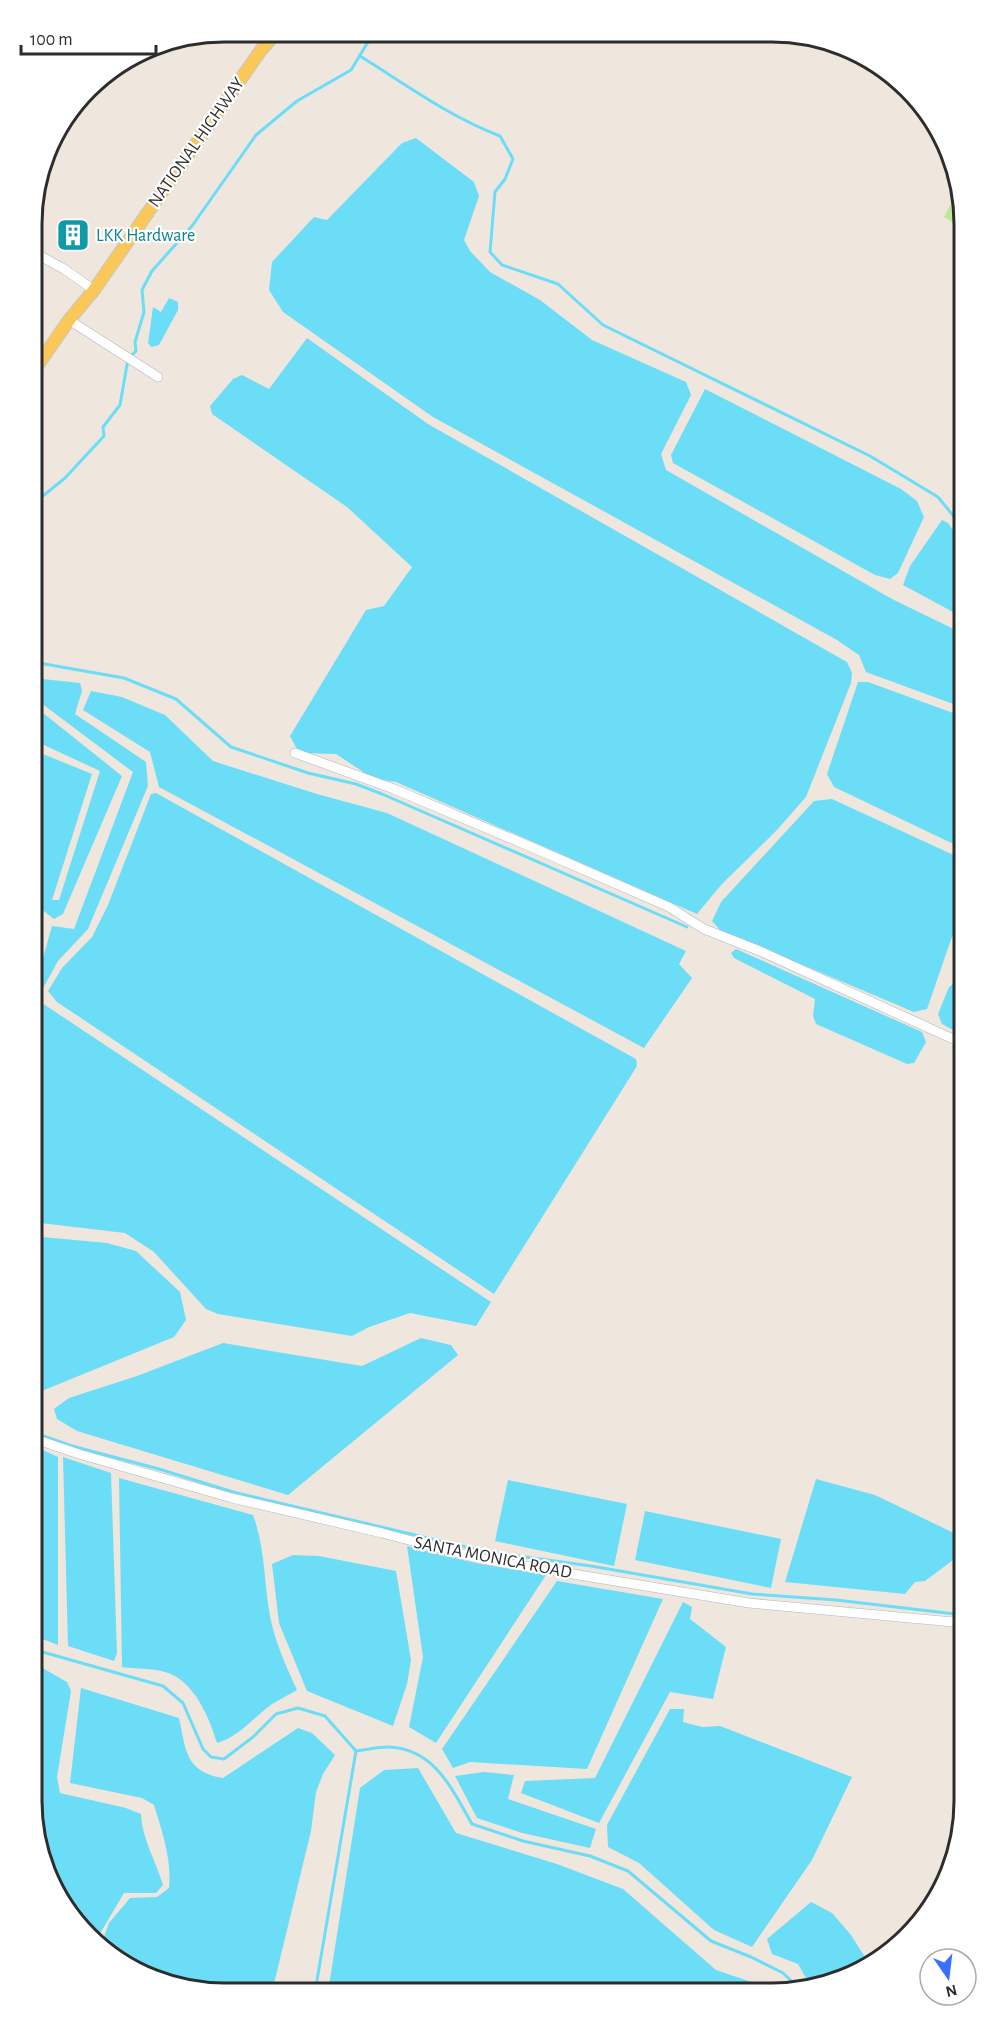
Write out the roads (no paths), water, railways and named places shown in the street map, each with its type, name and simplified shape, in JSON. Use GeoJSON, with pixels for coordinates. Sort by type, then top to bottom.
{"type":"FeatureCollection","features":[{"type":"Feature","properties":{"kind":"main road","name":"NATIONAL HIGHWAY"},"geometry":{"type":"LineString","coordinates":[[42,359],[69,320],[94,290],[268,42]]}},
{"type":"Feature","properties":{"kind":"street"},"geometry":{"type":"LineString","coordinates":[[42,257],[94,290]]}},
{"type":"Feature","properties":{"kind":"street"},"geometry":{"type":"LineString","coordinates":[[69,320],[158,377]]}},
{"type":"Feature","properties":{"kind":"street"},"geometry":{"type":"LineString","coordinates":[[295,753],[394,789],[536,849],[669,907],[704,929],[760,951],[954,1039]]}},
{"type":"Feature","properties":{"kind":"street","name":"SANTA MONICA ROAD"},"geometry":{"type":"LineString","coordinates":[[42,1441],[232,1498],[481,1559],[749,1603],[954,1622]]}},
{"type":"Feature","properties":{"kind":"water"},"geometry":{"type":"Polygon","coordinates":[[[416,138],[474,182],[479,196],[464,240],[470,251],[490,272],[540,300],[592,340],[686,382],[691,395],[661,454],[666,470],[892,599],[954,629],[954,704],[866,672],[859,655],[837,640],[433,417],[283,312],[269,290],[272,262],[314,217],[327,220],[402,143],[416,138]]]}},
{"type":"Feature","properties":{"kind":"water"},"geometry":{"type":"Polygon","coordinates":[[[169,298],[178,302],[178,310],[159,345],[151,347],[148,343],[153,307],[161,312],[169,298]]]}},
{"type":"Feature","properties":{"kind":"water"},"geometry":{"type":"Polygon","coordinates":[[[307,338],[428,424],[847,662],[852,673],[851,683],[806,797],[777,830],[721,885],[697,914],[396,782],[374,779],[336,754],[299,753],[290,736],[366,610],[384,606],[412,567],[347,507],[212,414],[210,406],[233,379],[242,375],[269,389],[307,338]]]}},
{"type":"Feature","properties":{"kind":"water"},"geometry":{"type":"Polygon","coordinates":[[[705,389],[901,489],[917,501],[924,517],[898,573],[890,579],[875,575],[673,463],[671,455],[705,389]]]}},
{"type":"Feature","properties":{"kind":"water"},"geometry":{"type":"Polygon","coordinates":[[[942,520],[948,523],[954,531],[954,613],[903,585],[910,566],[942,520]]]}},
{"type":"Feature","properties":{"kind":"water"},"geometry":{"type":"Polygon","coordinates":[[[42,679],[80,683],[82,691],[75,714],[146,762],[148,786],[88,929],[58,961],[42,990],[42,962],[52,926],[74,929],[133,772],[42,704],[42,679]]]}},
{"type":"Feature","properties":{"kind":"water"},"geometry":{"type":"Polygon","coordinates":[[[858,682],[868,682],[954,713],[954,844],[834,787],[827,774],[858,682]]]}},
{"type":"Feature","properties":{"kind":"water"},"geometry":{"type":"Polygon","coordinates":[[[91,691],[122,697],[165,715],[213,761],[317,794],[387,813],[686,951],[679,964],[692,978],[644,1048],[159,787],[150,752],[83,710],[91,691]]]}},
{"type":"Feature","properties":{"kind":"water"},"geometry":{"type":"Polygon","coordinates":[[[42,712],[122,776],[63,914],[54,919],[42,910],[42,754],[92,774],[52,900],[59,900],[100,771],[42,744],[42,712]]]}},
{"type":"Feature","properties":{"kind":"water"},"geometry":{"type":"Polygon","coordinates":[[[156,793],[636,1059],[637,1066],[494,1294],[57,1002],[48,991],[62,968],[92,937],[108,905],[151,794],[156,793]]]}},
{"type":"Feature","properties":{"kind":"water"},"geometry":{"type":"Polygon","coordinates":[[[832,799],[954,855],[954,931],[927,1009],[914,1012],[720,930],[712,921],[721,902],[814,801],[832,799]]]}},
{"type":"Feature","properties":{"kind":"water"},"geometry":{"type":"Polygon","coordinates":[[[736,949],[922,1032],[926,1042],[914,1063],[907,1064],[816,1024],[813,1016],[815,999],[734,958],[731,953],[736,949]]]}},
{"type":"Feature","properties":{"kind":"water"},"geometry":{"type":"Polygon","coordinates":[[[954,984],[954,1031],[942,1024],[938,1014],[949,987],[954,984]]]}},
{"type":"Feature","properties":{"kind":"water"},"geometry":{"type":"Polygon","coordinates":[[[42,1003],[491,1302],[476,1326],[410,1313],[369,1327],[352,1336],[218,1314],[206,1309],[154,1252],[125,1233],[42,1223],[42,1003]]]}},
{"type":"Feature","properties":{"kind":"water"},"geometry":{"type":"Polygon","coordinates":[[[42,1237],[107,1243],[136,1251],[180,1292],[186,1320],[174,1337],[42,1391],[42,1237]]]}},
{"type":"Feature","properties":{"kind":"water"},"geometry":{"type":"Polygon","coordinates":[[[421,1338],[451,1345],[458,1355],[288,1495],[77,1431],[57,1419],[54,1409],[69,1398],[137,1376],[223,1343],[362,1366],[421,1338]]]}},
{"type":"Feature","properties":{"kind":"water"},"geometry":{"type":"Polygon","coordinates":[[[42,1450],[58,1457],[58,1645],[42,1639],[42,1450]]]}},
{"type":"Feature","properties":{"kind":"water"},"geometry":{"type":"Polygon","coordinates":[[[63,1457],[111,1473],[117,1653],[114,1661],[68,1646],[63,1457]]]}},
{"type":"Feature","properties":{"kind":"water"},"geometry":{"type":"Polygon","coordinates":[[[119,1478],[253,1515],[262,1552],[272,1626],[281,1654],[297,1690],[272,1704],[225,1740],[217,1743],[210,1722],[199,1701],[192,1691],[175,1676],[149,1669],[122,1667],[119,1478]]]}},
{"type":"Feature","properties":{"kind":"water"},"geometry":{"type":"Polygon","coordinates":[[[816,1479],[875,1495],[954,1533],[954,1560],[925,1581],[915,1582],[905,1594],[785,1582],[816,1479]]]}},
{"type":"Feature","properties":{"kind":"water"},"geometry":{"type":"Polygon","coordinates":[[[508,1480],[627,1504],[614,1566],[495,1541],[508,1480]]]}},
{"type":"Feature","properties":{"kind":"water"},"geometry":{"type":"Polygon","coordinates":[[[645,1511],[781,1539],[771,1588],[635,1560],[645,1511]]]}},
{"type":"Feature","properties":{"kind":"water"},"geometry":{"type":"Polygon","coordinates":[[[407,1546],[475,1563],[546,1575],[436,1743],[409,1727],[423,1657],[407,1546]]]}},
{"type":"Feature","properties":{"kind":"water"},"geometry":{"type":"Polygon","coordinates":[[[293,1555],[319,1556],[396,1571],[411,1660],[407,1684],[393,1726],[307,1691],[279,1623],[272,1564],[293,1555]]]}},
{"type":"Feature","properties":{"kind":"water"},"geometry":{"type":"Polygon","coordinates":[[[557,1581],[663,1599],[587,1769],[470,1762],[453,1768],[442,1749],[557,1581]]]}},
{"type":"Feature","properties":{"kind":"water"},"geometry":{"type":"Polygon","coordinates":[[[683,1602],[692,1607],[690,1619],[726,1647],[713,1699],[670,1692],[599,1823],[521,1793],[525,1781],[595,1778],[683,1602]]]}},
{"type":"Feature","properties":{"kind":"water"},"geometry":{"type":"Polygon","coordinates":[[[42,1668],[67,1682],[71,1691],[57,1777],[60,1793],[126,1808],[141,1814],[147,1841],[163,1885],[156,1893],[124,1893],[100,1934],[73,1902],[52,1859],[42,1813],[42,1668]]]}},
{"type":"Feature","properties":{"kind":"water"},"geometry":{"type":"Polygon","coordinates":[[[81,1688],[179,1718],[189,1758],[201,1771],[210,1775],[223,1778],[298,1728],[312,1733],[335,1755],[323,1774],[316,1792],[311,1831],[274,1983],[224,1983],[177,1977],[133,1959],[104,1938],[109,1923],[130,1898],[157,1897],[169,1888],[166,1846],[154,1805],[142,1798],[70,1783],[81,1688]]]}},
{"type":"Feature","properties":{"kind":"water"},"geometry":{"type":"Polygon","coordinates":[[[670,1709],[684,1709],[683,1722],[702,1727],[720,1726],[852,1777],[812,1860],[752,1947],[714,1930],[639,1863],[608,1847],[607,1825],[670,1709]]]}},
{"type":"Feature","properties":{"kind":"water"},"geometry":{"type":"Polygon","coordinates":[[[418,1768],[456,1833],[557,1864],[623,1889],[716,1970],[754,1983],[329,1983],[360,1788],[384,1770],[418,1768]]]}},
{"type":"Feature","properties":{"kind":"water"},"geometry":{"type":"Polygon","coordinates":[[[484,1772],[514,1775],[508,1799],[596,1829],[590,1848],[522,1833],[477,1818],[455,1776],[484,1772]]]}},
{"type":"Feature","properties":{"kind":"water"},"geometry":{"type":"Polygon","coordinates":[[[811,1902],[832,1913],[851,1935],[865,1957],[830,1973],[807,1979],[798,1964],[772,1954],[767,1939],[811,1902]]]}},
{"type":"Feature","properties":{"kind":"waterway"},"geometry":{"type":"LineString","coordinates":[[42,497],[65,478],[104,436],[103,427],[120,405],[128,359],[136,351],[135,342],[144,312],[142,290],[152,271],[192,226],[256,135],[297,101],[351,70],[368,42]]}},
{"type":"Feature","properties":{"kind":"waterway"},"geometry":{"type":"LineString","coordinates":[[360,56],[446,110],[500,136],[513,159],[505,179],[495,192],[490,252],[502,265],[558,284],[603,325],[870,456],[938,497],[954,517]]}},
{"type":"Feature","properties":{"kind":"waterway"},"geometry":{"type":"LineString","coordinates":[[42,664],[124,678],[176,699],[231,747],[308,773],[356,784],[382,794],[687,927]]}},
{"type":"Feature","properties":{"kind":"waterway"},"geometry":{"type":"LineString","coordinates":[[42,1436],[233,1492],[483,1551],[591,1566],[752,1594],[836,1600],[954,1614]]}},
{"type":"Feature","properties":{"kind":"waterway"},"geometry":{"type":"LineString","coordinates":[[42,1652],[163,1686],[183,1703],[203,1749],[211,1757],[224,1759],[253,1737],[276,1714],[298,1708],[325,1716],[356,1751],[317,1983]]}},
{"type":"Feature","properties":{"kind":"waterway"},"geometry":{"type":"LineString","coordinates":[[356,1751],[388,1747],[404,1749],[418,1755],[440,1773],[472,1824],[523,1841],[590,1856],[628,1871],[711,1941],[783,1973],[792,1982]]}},
{"type":"Feature","properties":{"kind":"place","name":"LKK Hardware"},"geometry":{"type":"Point","coordinates":[73,235]}}]}
